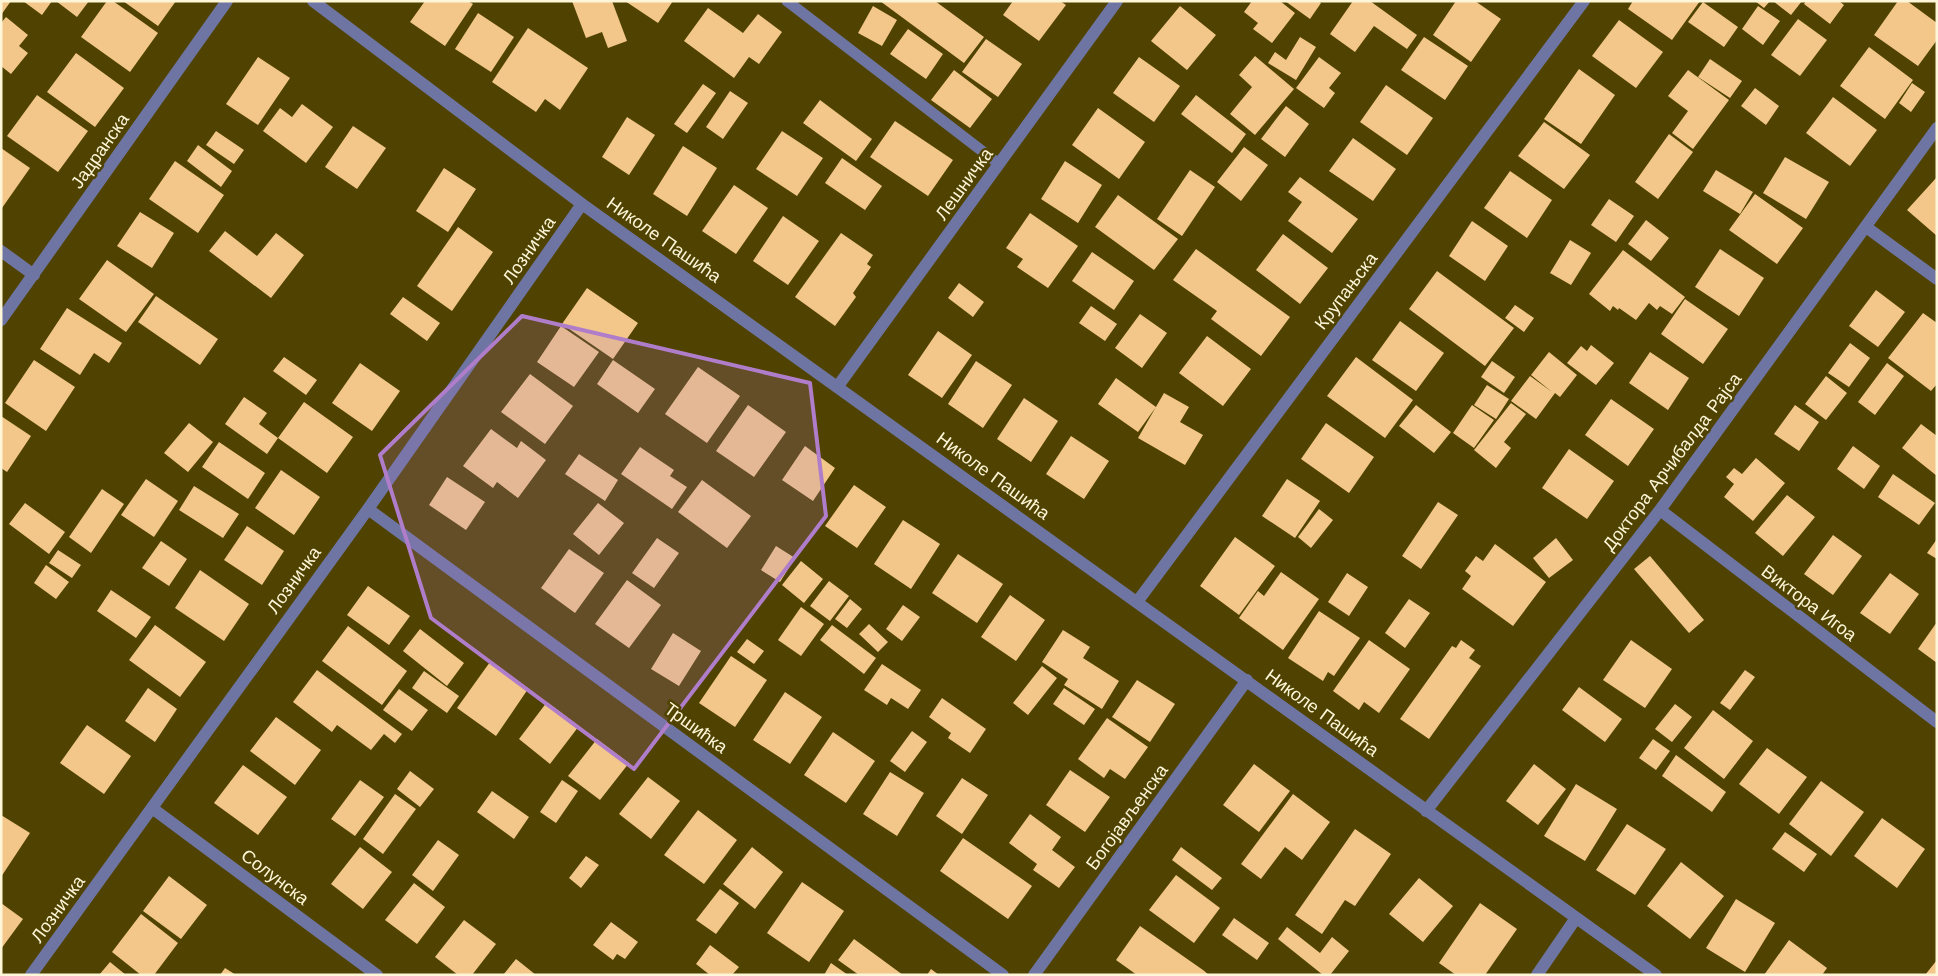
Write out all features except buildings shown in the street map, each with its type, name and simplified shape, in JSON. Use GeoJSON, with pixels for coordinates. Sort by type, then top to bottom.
{"type":"FeatureCollection","features":[{"type":"Feature","properties":{"kind":"street","name":"Јадранска"},"geometry":{"type":"LineString","coordinates":[[1,320],[227,1]]}},
{"type":"Feature","properties":{"kind":"street","name":"Николе Пашића"},"geometry":{"type":"LineString","coordinates":[[313,1],[582,204],[1656,975]]}},
{"type":"Feature","properties":{"kind":"street","name":"Лешничка"},"geometry":{"type":"LineString","coordinates":[[838,386],[1117,1]]}},
{"type":"Feature","properties":{"kind":"street","name":"Крупањска"},"geometry":{"type":"LineString","coordinates":[[1137,602],[1584,1]]}},
{"type":"Feature","properties":{"kind":"street","name":"Доктора Арчибалда Рајса"},"geometry":{"type":"LineString","coordinates":[[1426,810],[1660,510],[1937,128]]}},
{"type":"Feature","properties":{"kind":"street","name":"Лозничка"},"geometry":{"type":"LineString","coordinates":[[32,975],[368,509],[582,204]]}},
{"type":"Feature","properties":{"kind":"street"},"geometry":{"type":"LineString","coordinates":[[1866,227],[1937,279]]}},
{"type":"Feature","properties":{"kind":"street"},"geometry":{"type":"LineString","coordinates":[[1,251],[34,275]]}},
{"type":"Feature","properties":{"kind":"street","name":"Тршићка"},"geometry":{"type":"LineString","coordinates":[[368,509],[1003,975]]}},
{"type":"Feature","properties":{"kind":"street","name":"Виктора Игоа"},"geometry":{"type":"LineString","coordinates":[[1660,510],[1937,722]]}},
{"type":"Feature","properties":{"kind":"street","name":"Богојављенска"},"geometry":{"type":"LineString","coordinates":[[1034,975],[1247,680]]}},
{"type":"Feature","properties":{"kind":"street","name":"Солунска"},"geometry":{"type":"LineString","coordinates":[[152,808],[377,975]]}},
{"type":"Feature","properties":{"kind":"street"},"geometry":{"type":"LineString","coordinates":[[1537,975],[1576,918]]}},
{"type":"Feature","properties":{"kind":"lane"},"geometry":{"type":"LineString","coordinates":[[787,1],[1000,164]]}},
{"type":"Feature","properties":{"kind":"highlighted area"},"geometry":{"type":"Polygon","coordinates":[[[522,316],[810,383],[826,516],[634,769],[431,618],[380,455],[522,316]]]}}]}
